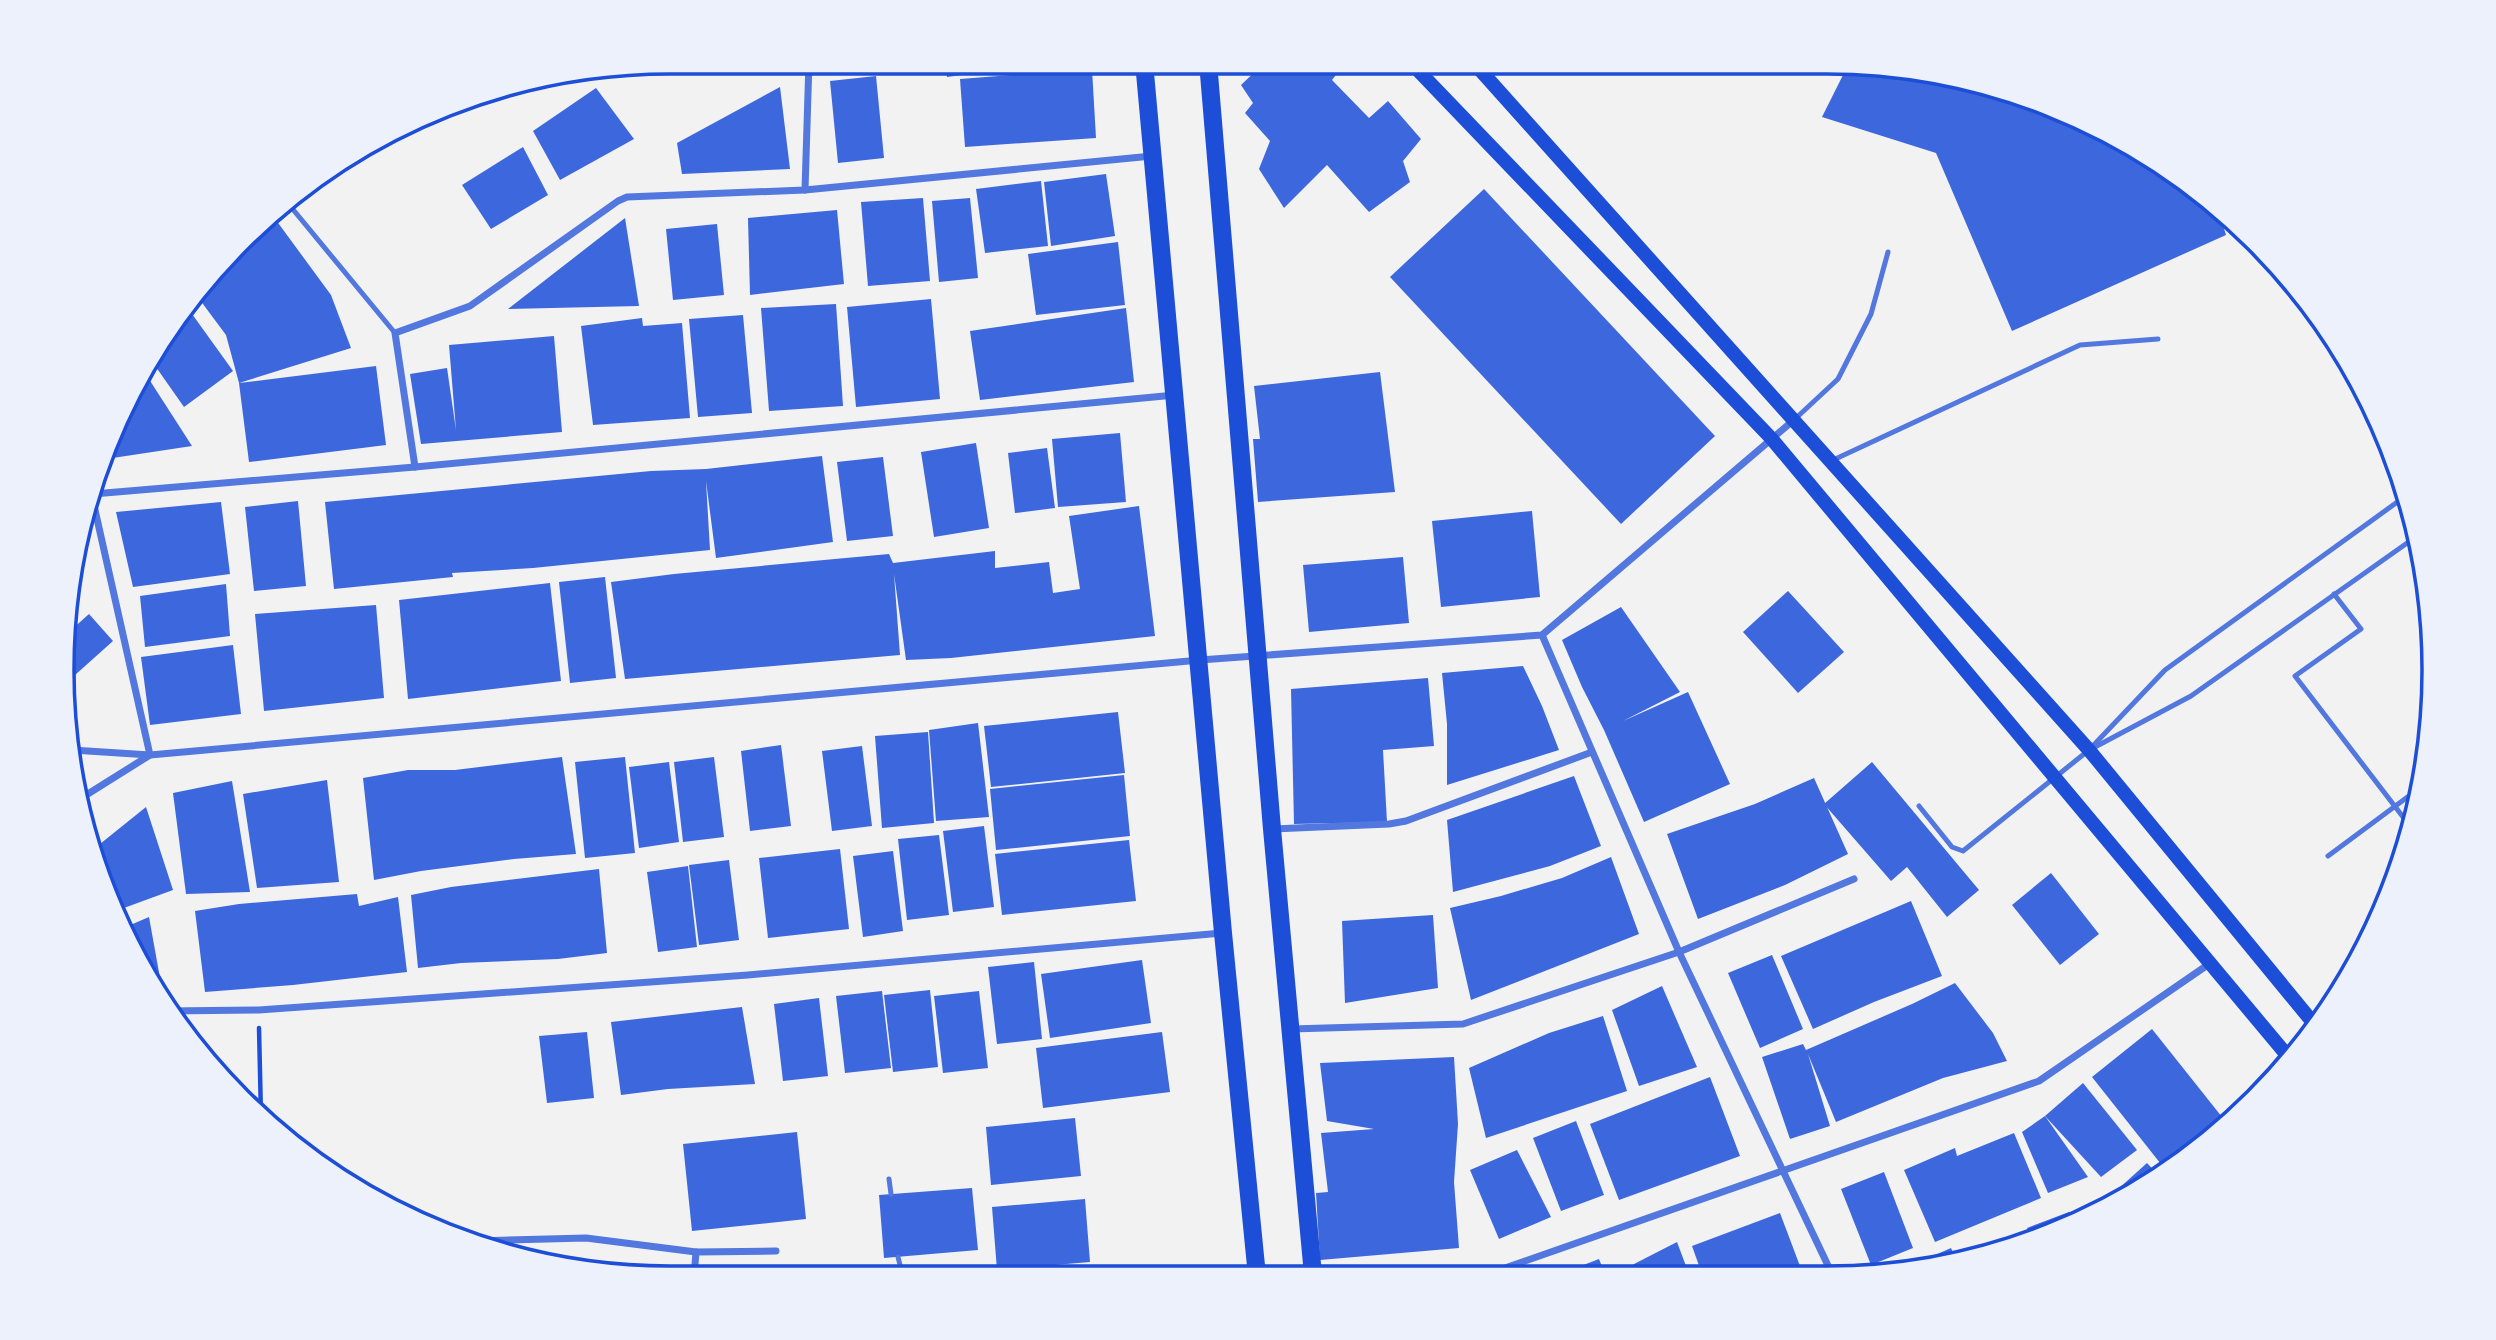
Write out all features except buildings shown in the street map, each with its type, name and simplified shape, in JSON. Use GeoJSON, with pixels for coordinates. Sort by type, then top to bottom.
{"type":"FeatureCollection","features":[{"type":"Feature","properties":{"kind":"main road"},"geometry":{"type":"LineString","coordinates":[[1145,74],[1256,1266]]}},
{"type":"Feature","properties":{"kind":"main road"},"geometry":{"type":"LineString","coordinates":[[1209,74],[1311,1266]]}},
{"type":"Feature","properties":{"kind":"main road"},"geometry":{"type":"LineString","coordinates":[[1422,74],[1771,438],[2284,1051]]}},
{"type":"Feature","properties":{"kind":"main road"},"geometry":{"type":"LineString","coordinates":[[1485,74],[2090,750],[2310,1018]]}},
{"type":"Feature","properties":{"kind":"street"},"geometry":{"type":"LineString","coordinates":[[805,190],[809,74]]}},
{"type":"Feature","properties":{"kind":"street"},"geometry":{"type":"LineString","coordinates":[[415,467],[395,333],[470,306],[627,197],[805,190],[1153,156]]}},
{"type":"Feature","properties":{"kind":"street"},"geometry":{"type":"LineString","coordinates":[[101,492],[415,467],[1175,395]]}},
{"type":"Feature","properties":{"kind":"street"},"geometry":{"type":"LineString","coordinates":[[79,750],[150,755],[1200,660],[1542,635],[1795,419]]}},
{"type":"Feature","properties":{"kind":"street"},"geometry":{"type":"LineString","coordinates":[[96,510],[150,755]]}},
{"type":"Feature","properties":{"kind":"street"},"geometry":{"type":"LineString","coordinates":[[1542,635],[1679,952],[1828,1266]]}},
{"type":"Feature","properties":{"kind":"street"},"geometry":{"type":"LineString","coordinates":[[1272,829],[1406,821],[1592,752]]}},
{"type":"Feature","properties":{"kind":"street"},"geometry":{"type":"LineString","coordinates":[[87,794],[150,755]]}},
{"type":"Feature","properties":{"kind":"street"},"geometry":{"type":"LineString","coordinates":[[1290,1029],[1463,1024],[1679,952],[1854,879]]}},
{"type":"Feature","properties":{"kind":"street"},"geometry":{"type":"LineString","coordinates":[[181,1011],[259,1010],[748,975],[1223,933]]}},
{"type":"Feature","properties":{"kind":"street"},"geometry":{"type":"LineString","coordinates":[[1511,1266],[2039,1081],[2209,964]]}},
{"type":"Feature","properties":{"kind":"street"},"geometry":{"type":"LineString","coordinates":[[497,1240],[586,1238],[696,1252],[776,1251]]}},
{"type":"Feature","properties":{"kind":"street"},"geometry":{"type":"LineString","coordinates":[[695,1266],[696,1252]]}},
{"type":"Feature","properties":{"kind":"lane"},"geometry":{"type":"LineString","coordinates":[[293,209],[395,333]]}},
{"type":"Feature","properties":{"kind":"lane"},"geometry":{"type":"LineString","coordinates":[[1795,419],[1838,379],[1871,314],[1888,252]]}},
{"type":"Feature","properties":{"kind":"lane"},"geometry":{"type":"LineString","coordinates":[[1831,461],[2080,345],[2158,339]]}},
{"type":"Feature","properties":{"kind":"lane"},"geometry":{"type":"LineString","coordinates":[[1919,806],[1952,847],[1963,851],[2090,750],[2165,670],[2398,502]]}},
{"type":"Feature","properties":{"kind":"lane"},"geometry":{"type":"LineString","coordinates":[[2090,750],[2191,696],[2408,542]]}},
{"type":"Feature","properties":{"kind":"lane"},"geometry":{"type":"LineString","coordinates":[[2334,594],[2361,629],[2295,676],[2403,818]]}},
{"type":"Feature","properties":{"kind":"lane"},"geometry":{"type":"LineString","coordinates":[[2328,856],[2409,796]]}},
{"type":"Feature","properties":{"kind":"lane"},"geometry":{"type":"LineString","coordinates":[[889,1179],[891,1194]]}},
{"type":"Feature","properties":{"kind":"lane"},"geometry":{"type":"LineString","coordinates":[[898,1257],[900,1266]]}},
{"type":"Feature","properties":{"kind":"path"},"geometry":{"type":"LineString","coordinates":[[259,1010],[261,1103]]}}]}
